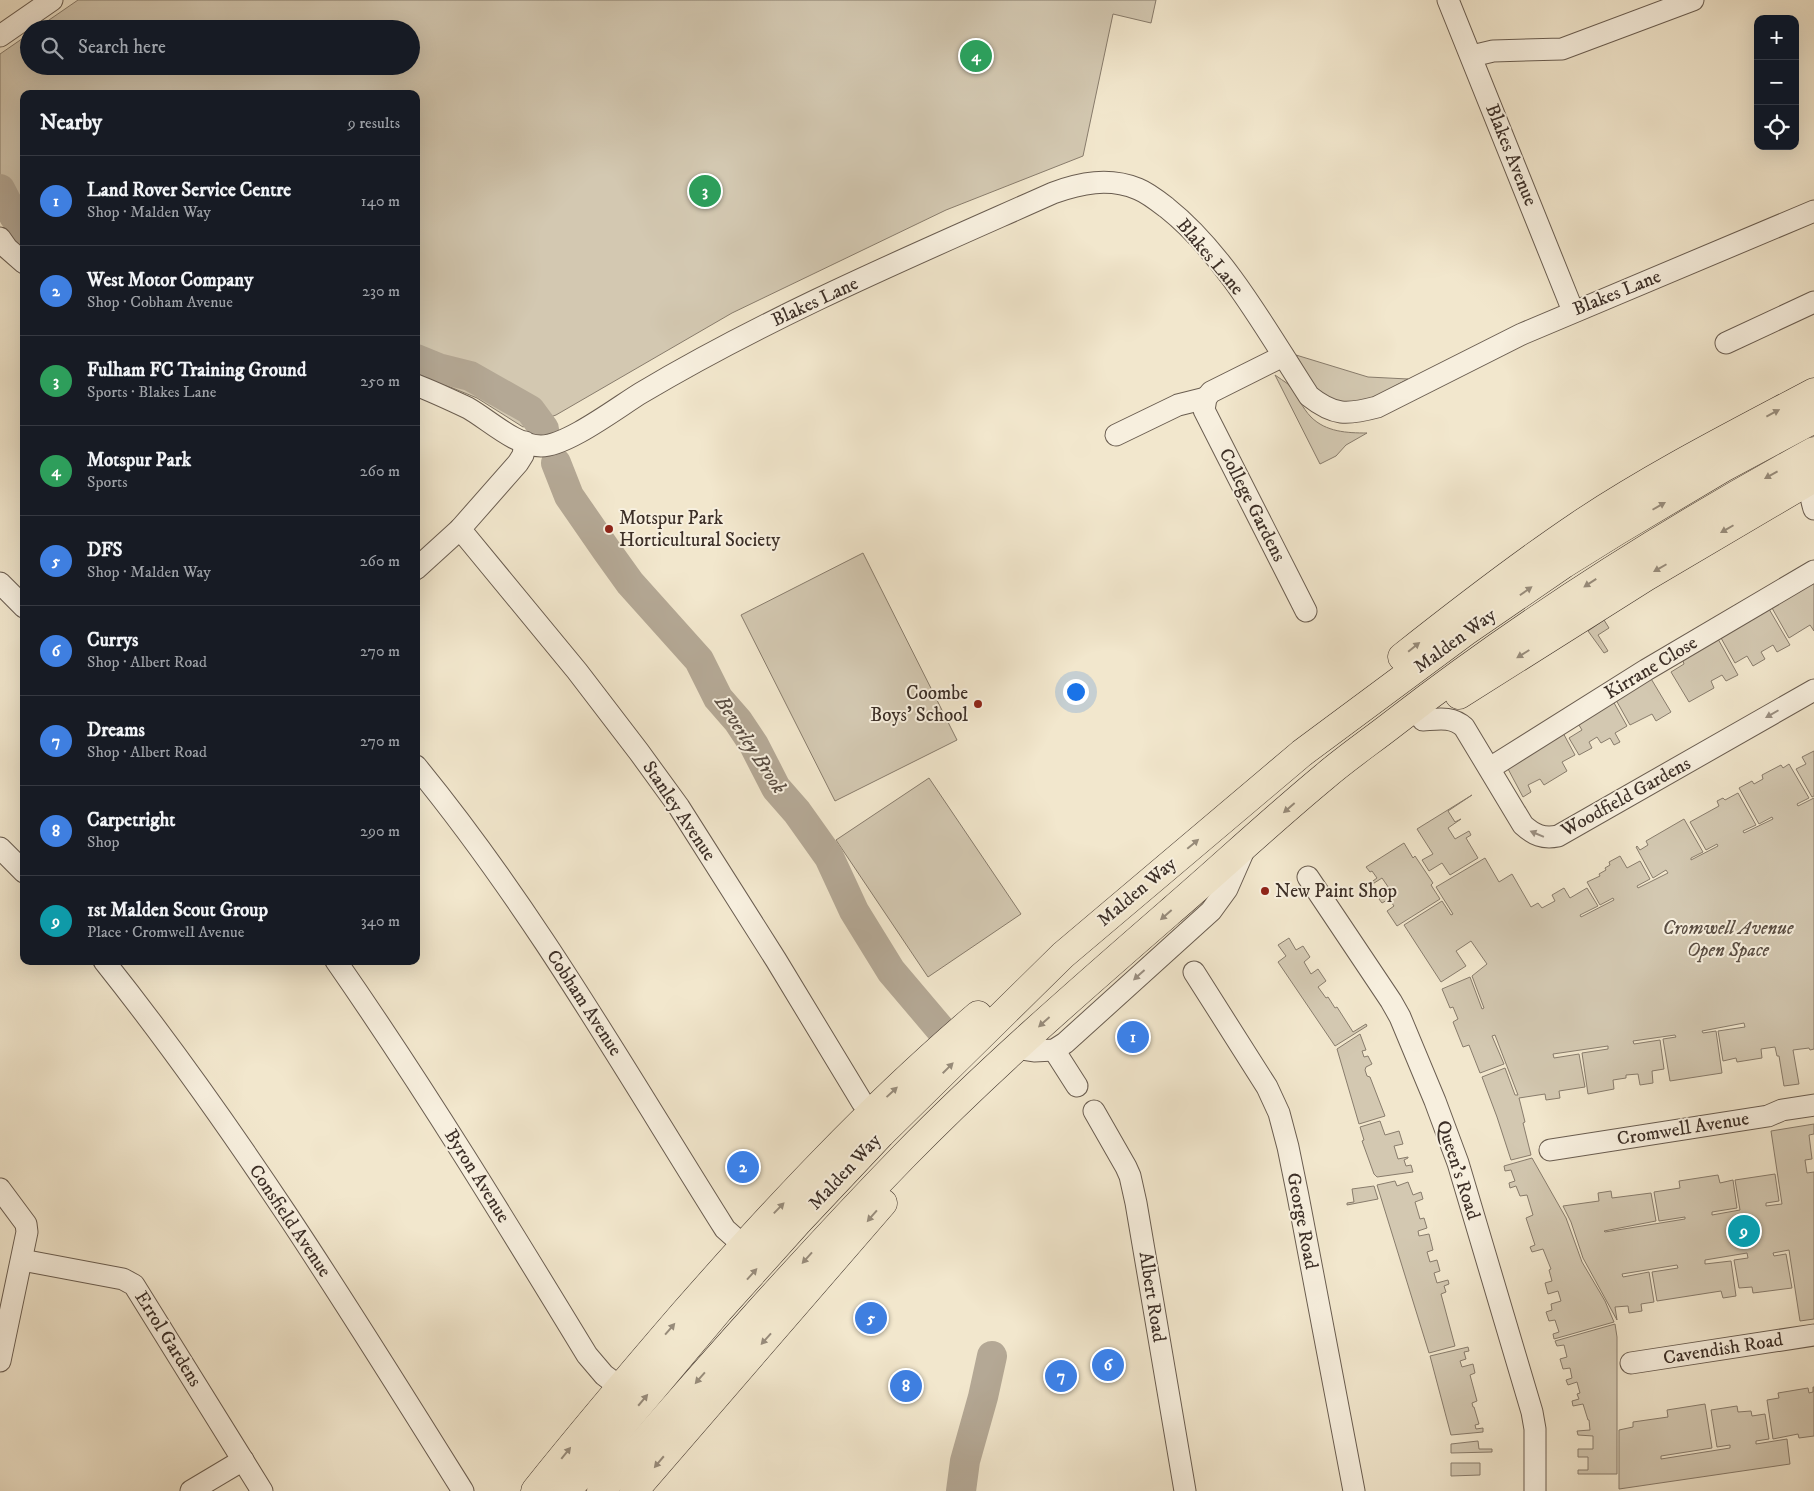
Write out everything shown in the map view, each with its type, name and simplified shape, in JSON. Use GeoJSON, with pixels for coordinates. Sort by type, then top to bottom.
{"type":"FeatureCollection","features":[{"type":"Feature","properties":{"kind":"highway"},"geometry":{"type":"LineString","coordinates":[[1302,753],[1342,709],[1399,659],[1465,606],[1520,566],[1612,504],[1715,445],[1814,392]]}},
{"type":"Feature","properties":{"kind":"highway","name":"Malden Way"},"geometry":{"type":"LineString","coordinates":[[567,1491],[719,1310],[881,1134],[1063,955],[1302,753],[1466,632],[1564,564],[1617,531],[1723,468],[1814,419]]}},
{"type":"Feature","properties":{"kind":"highway","name":"Malden Way"},"geometry":{"type":"LineString","coordinates":[[601,1491],[743,1328],[823,1240],[905,1155],[1008,1054],[1326,776],[1428,696],[1576,592],[1630,557],[1814,451]]}},
{"type":"Feature","properties":{"kind":"highway"},"geometry":{"type":"LineString","coordinates":[[1326,776],[1423,720],[1473,686],[1646,577],[1814,478]]}},
{"type":"Feature","properties":{"kind":"highway"},"geometry":{"type":"LineString","coordinates":[[535,1491],[620,1387],[743,1245],[870,1112],[953,1036],[1007,990],[1063,955]]}},
{"type":"Feature","properties":{"kind":"highway"},"geometry":{"type":"LineString","coordinates":[[634,1491],[970,1105],[1008,1054]]}},
{"type":"Feature","properties":{"kind":"street"},"geometry":{"type":"LineString","coordinates":[[23,20],[52,0]]}},
{"type":"Feature","properties":{"kind":"street","name":"Blakes Avenue"},"geometry":{"type":"LineString","coordinates":[[1448,0],[1573,311]]}},
{"type":"Feature","properties":{"kind":"street"},"geometry":{"type":"LineString","coordinates":[[1472,56],[1493,51],[1562,49],[1693,0]]}},
{"type":"Feature","properties":{"kind":"street"},"geometry":{"type":"LineString","coordinates":[[0,36],[20,22]]}},
{"type":"Feature","properties":{"kind":"street","name":"Blakes Lane"},"geometry":{"type":"LineString","coordinates":[[525,442],[541,446],[547,445],[577,433],[659,382],[770,323],[1052,193],[1074,185],[1094,182],[1116,183],[1138,189],[1157,200],[1176,215],[1199,238],[1227,272],[1309,396],[1321,406],[1337,412],[1358,413],[1377,407],[1498,345],[1573,311],[1814,211]]}},
{"type":"Feature","properties":{"kind":"street"},"geometry":{"type":"LineString","coordinates":[[0,238],[7,248],[20,259]]}},
{"type":"Feature","properties":{"kind":"street"},"geometry":{"type":"LineString","coordinates":[[1726,343],[1814,302]]}},
{"type":"Feature","properties":{"kind":"street"},"geometry":{"type":"LineString","coordinates":[[1116,435],[1178,405],[1206,398],[1211,392],[1220,387],[1283,356]]}},
{"type":"Feature","properties":{"kind":"street"},"geometry":{"type":"LineString","coordinates":[[420,387],[468,409],[525,442],[523,455],[518,463],[460,529],[420,565]]}},
{"type":"Feature","properties":{"kind":"street","name":"College Gardens"},"geometry":{"type":"LineString","coordinates":[[1206,398],[1204,410],[1207,419],[1306,611]]}},
{"type":"Feature","properties":{"kind":"street"},"geometry":{"type":"LineString","coordinates":[[1814,482],[1811,488],[1814,509]]}},
{"type":"Feature","properties":{"kind":"street","name":"Stanley Avenue"},"geometry":{"type":"LineString","coordinates":[[460,529],[577,671],[673,799],[870,1112]]}},
{"type":"Feature","properties":{"kind":"street","name":"Kirrane Close"},"geometry":{"type":"LineString","coordinates":[[1490,768],[1646,670],[1814,571]]}},
{"type":"Feature","properties":{"kind":"street"},"geometry":{"type":"LineString","coordinates":[[0,583],[20,603]]}},
{"type":"Feature","properties":{"kind":"street","name":"Woodfield Gardens"},"geometry":{"type":"LineString","coordinates":[[1423,720],[1442,718],[1458,721],[1464,727],[1490,768],[1523,825],[1536,835],[1542,837],[1558,836],[1814,690]]}},
{"type":"Feature","properties":{"kind":"street","name":"Cobham Avenue"},"geometry":{"type":"LineString","coordinates":[[420,771],[459,820],[523,910],[644,1096],[725,1229],[743,1245]]}},
{"type":"Feature","properties":{"kind":"street","name":"Malden Way"},"geometry":{"type":"LineString","coordinates":[[1054,1050],[1065,1043],[1211,911],[1227,888],[1246,846]]}},
{"type":"Feature","properties":{"kind":"street"},"geometry":{"type":"LineString","coordinates":[[0,848],[20,868]]}},
{"type":"Feature","properties":{"kind":"street","name":"Queen's Road"},"geometry":{"type":"LineString","coordinates":[[1308,877],[1396,1009],[1449,1138],[1532,1412],[1535,1429],[1535,1491]]}},
{"type":"Feature","properties":{"kind":"street","name":"Consfield Avenue"},"geometry":{"type":"LineString","coordinates":[[107,965],[157,1028],[214,1106],[358,1324],[464,1491]]}},
{"type":"Feature","properties":{"kind":"street","name":"Byron Avenue"},"geometry":{"type":"LineString","coordinates":[[339,965],[488,1192],[587,1355],[604,1376],[620,1387]]}},
{"type":"Feature","properties":{"kind":"street","name":"George Road"},"geometry":{"type":"LineString","coordinates":[[1194,972],[1265,1082],[1279,1112],[1298,1196],[1354,1491]]}},
{"type":"Feature","properties":{"kind":"street"},"geometry":{"type":"LineString","coordinates":[[1008,1054],[1054,1050],[1077,1086]]}},
{"type":"Feature","properties":{"kind":"street","name":"Cromwell Avenue"},"geometry":{"type":"LineString","coordinates":[[1550,1150],[1768,1116],[1782,1110],[1814,1104]]}},
{"type":"Feature","properties":{"kind":"street","name":"Albert Road"},"geometry":{"type":"LineString","coordinates":[[1094,1111],[1130,1176],[1185,1491]]}},
{"type":"Feature","properties":{"kind":"street"},"geometry":{"type":"LineString","coordinates":[[0,1189],[26,1224],[27,1232],[0,1361]]}},
{"type":"Feature","properties":{"kind":"street","name":"Errol Gardens"},"geometry":{"type":"LineString","coordinates":[[22,1260],[123,1279],[134,1285],[262,1491]]}},
{"type":"Feature","properties":{"kind":"street","name":"Cavendish Road"},"geometry":{"type":"LineString","coordinates":[[1631,1363],[1814,1335]]}},
{"type":"Feature","properties":{"kind":"street"},"geometry":{"type":"LineString","coordinates":[[191,1491],[242,1460]]}},
{"type":"Feature","properties":{"kind":"green space"},"geometry":{"type":"Polygon","coordinates":[[[78,0],[1156,0],[1151,23],[1113,14],[1083,156],[946,210],[732,313],[556,415],[523,427],[477,398],[420,375],[420,90],[20,90],[20,243],[0,220],[0,54],[20,40],[20,75],[420,75],[420,20],[49,20],[78,0]]]}},
{"type":"Feature","properties":{"kind":"green space"},"geometry":{"type":"Polygon","coordinates":[[[1296,355],[1368,377],[1408,379],[1368,399],[1346,403],[1335,401],[1325,396],[1316,388],[1296,355]]]}},
{"type":"Feature","properties":{"kind":"green space"},"geometry":{"type":"Polygon","coordinates":[[[1275,375],[1288,384],[1311,417],[1323,426],[1337,431],[1367,433],[1346,445],[1336,456],[1320,464],[1275,375]]]}},
{"type":"Feature","properties":{"kind":"green space"},"geometry":{"type":"Polygon","coordinates":[[[863,553],[957,740],[835,801],[741,615],[863,553]]]}},
{"type":"Feature","properties":{"kind":"green space"},"geometry":{"type":"Polygon","coordinates":[[[1814,582],[1814,631],[1810,625],[1789,638],[1772,608],[1814,582]]]}},
{"type":"Feature","properties":{"kind":"green space"},"geometry":{"type":"Polygon","coordinates":[[[1769,609],[1790,645],[1777,652],[1773,645],[1761,652],[1765,659],[1753,666],[1747,656],[1735,663],[1721,638],[1769,609]]]}},
{"type":"Feature","properties":{"kind":"green space"},"geometry":{"type":"Polygon","coordinates":[[[1604,620],[1609,628],[1598,635],[1608,651],[1604,653],[1588,631],[1604,620]]]}},
{"type":"Feature","properties":{"kind":"green space"},"geometry":{"type":"Polygon","coordinates":[[[1718,639],[1738,675],[1726,681],[1722,675],[1711,681],[1714,688],[1689,702],[1671,672],[1684,664],[1682,658],[1718,639]]]}},
{"type":"Feature","properties":{"kind":"green space"},"geometry":{"type":"Polygon","coordinates":[[[1650,677],[1671,712],[1656,721],[1652,714],[1630,725],[1616,700],[1650,677]]]}},
{"type":"Feature","properties":{"kind":"green space"},"geometry":{"type":"Polygon","coordinates":[[[1613,701],[1627,726],[1615,733],[1620,742],[1614,745],[1610,738],[1601,743],[1597,737],[1589,742],[1592,748],[1579,755],[1569,738],[1582,730],[1577,722],[1613,701]]]}},
{"type":"Feature","properties":{"kind":"green space"},"geometry":{"type":"Polygon","coordinates":[[[1562,731],[1575,755],[1562,762],[1567,771],[1544,785],[1540,779],[1528,785],[1531,792],[1523,797],[1507,767],[1562,731]]]}},
{"type":"Feature","properties":{"kind":"green space"},"geometry":{"type":"Polygon","coordinates":[[[1814,751],[1814,796],[1812,797],[1796,769],[1806,764],[1802,757],[1814,751]]]}},
{"type":"Feature","properties":{"kind":"green space","name":"Cromwell Avenue Open Space"},"geometry":{"type":"Polygon","coordinates":[[[1789,764],[1809,798],[1797,804],[1798,806],[1814,798],[1814,1049],[1793,1050],[1799,1084],[1784,1086],[1779,1056],[1777,1056],[1775,1047],[1761,1049],[1762,1058],[1737,1062],[1736,1058],[1723,1061],[1718,1031],[1745,1027],[1744,1023],[1702,1031],[1703,1033],[1716,1031],[1722,1073],[1670,1081],[1663,1039],[1676,1037],[1675,1035],[1633,1041],[1634,1044],[1660,1040],[1664,1069],[1652,1071],[1653,1083],[1640,1085],[1638,1074],[1626,1075],[1626,1078],[1613,1080],[1614,1089],[1588,1094],[1582,1053],[1608,1049],[1608,1046],[1553,1054],[1554,1058],[1579,1054],[1585,1087],[1559,1091],[1560,1098],[1546,1100],[1545,1094],[1519,1098],[1531,1155],[1511,1160],[1482,1077],[1505,1068],[1515,1095],[1518,1095],[1495,1035],[1492,1036],[1504,1064],[1480,1073],[1469,1045],[1463,1047],[1453,1022],[1458,1019],[1453,1007],[1450,1008],[1442,989],[1470,977],[1482,1009],[1484,1008],[1472,976],[1487,964],[1471,941],[1456,951],[1466,966],[1441,982],[1404,925],[1442,901],[1451,915],[1453,914],[1436,887],[1485,858],[1499,882],[1512,874],[1531,907],[1538,903],[1542,908],[1555,901],[1552,895],[1564,888],[1570,898],[1587,888],[1598,906],[1580,915],[1581,917],[1614,900],[1613,898],[1600,905],[1587,882],[1600,876],[1599,874],[1610,865],[1609,862],[1620,856],[1627,868],[1640,861],[1650,879],[1637,886],[1638,888],[1668,873],[1666,870],[1653,878],[1636,847],[1640,850],[1648,845],[1646,841],[1684,819],[1703,852],[1691,858],[1691,860],[1718,846],[1717,844],[1706,850],[1690,822],[1719,806],[1717,801],[1723,798],[1725,800],[1738,793],[1756,825],[1743,831],[1744,833],[1773,819],[1772,817],[1759,824],[1739,788],[1752,781],[1754,784],[1763,779],[1762,775],[1781,765],[1783,768],[1789,764]]]}},
{"type":"Feature","properties":{"kind":"green space"},"geometry":{"type":"Polygon","coordinates":[[[929,778],[1021,914],[928,977],[836,840],[929,778]]]}},
{"type":"Feature","properties":{"kind":"green space"},"geometry":{"type":"Polygon","coordinates":[[[1472,795],[1448,811],[1455,822],[1461,819],[1448,828],[1455,839],[1469,831],[1471,835],[1466,838],[1478,858],[1450,875],[1442,863],[1429,871],[1422,860],[1433,854],[1417,829],[1472,795]]]}},
{"type":"Feature","properties":{"kind":"green space"},"geometry":{"type":"Polygon","coordinates":[[[1404,843],[1413,858],[1415,856],[1433,883],[1431,885],[1440,899],[1397,926],[1387,911],[1394,906],[1389,899],[1382,903],[1379,899],[1391,891],[1382,878],[1371,885],[1369,884],[1377,878],[1366,867],[1404,843]]]}},
{"type":"Feature","properties":{"kind":"green space"},"geometry":{"type":"Polygon","coordinates":[[[1289,938],[1296,950],[1303,946],[1310,957],[1304,962],[1311,974],[1318,969],[1326,981],[1318,987],[1335,1008],[1337,1007],[1353,1032],[1366,1024],[1367,1026],[1335,1046],[1278,962],[1286,956],[1278,945],[1289,938]]]}},
{"type":"Feature","properties":{"kind":"green space"},"geometry":{"type":"Polygon","coordinates":[[[1360,1034],[1366,1050],[1362,1051],[1364,1057],[1368,1056],[1372,1064],[1366,1067],[1365,1070],[1367,1076],[1370,1077],[1385,1116],[1359,1124],[1337,1049],[1360,1034]]]}},
{"type":"Feature","properties":{"kind":"green space"},"geometry":{"type":"Polygon","coordinates":[[[1380,1121],[1385,1135],[1399,1131],[1403,1144],[1394,1146],[1398,1159],[1408,1157],[1404,1160],[1406,1166],[1411,1165],[1413,1172],[1377,1177],[1374,1174],[1362,1141],[1364,1140],[1360,1127],[1380,1121]]]}},
{"type":"Feature","properties":{"kind":"green space"},"geometry":{"type":"Polygon","coordinates":[[[1814,1124],[1814,1134],[1809,1135],[1812,1159],[1805,1160],[1807,1173],[1814,1172],[1814,1319],[1800,1321],[1789,1250],[1773,1253],[1774,1256],[1786,1254],[1792,1288],[1753,1293],[1752,1287],[1739,1288],[1734,1260],[1748,1258],[1747,1253],[1705,1260],[1705,1264],[1731,1261],[1736,1296],[1723,1298],[1721,1291],[1657,1301],[1652,1272],[1678,1268],[1677,1265],[1622,1274],[1623,1277],[1649,1272],[1654,1302],[1641,1304],[1642,1311],[1629,1313],[1628,1306],[1615,1307],[1617,1320],[1583,1258],[1571,1222],[1563,1206],[1599,1201],[1598,1193],[1611,1191],[1612,1198],[1651,1193],[1656,1221],[1605,1232],[1685,1219],[1685,1217],[1659,1221],[1654,1192],[1680,1188],[1679,1181],[1718,1175],[1720,1183],[1733,1180],[1737,1208],[1712,1212],[1712,1215],[1740,1210],[1735,1180],[1775,1174],[1779,1201],[1766,1203],[1766,1206],[1782,1204],[1771,1131],[1814,1124]]]}},
{"type":"Feature","properties":{"kind":"green space"},"geometry":{"type":"Polygon","coordinates":[[[1532,1158],[1566,1218],[1582,1262],[1605,1301],[1614,1322],[1554,1339],[1553,1334],[1559,1332],[1555,1320],[1549,1321],[1546,1312],[1552,1310],[1551,1304],[1561,1301],[1558,1291],[1548,1294],[1545,1283],[1552,1281],[1549,1270],[1551,1269],[1543,1249],[1532,1252],[1530,1247],[1535,1245],[1526,1218],[1533,1215],[1527,1195],[1520,1196],[1516,1186],[1510,1188],[1509,1183],[1515,1181],[1511,1170],[1505,1171],[1504,1166],[1532,1158]]]}},
{"type":"Feature","properties":{"kind":"green space"},"geometry":{"type":"Polygon","coordinates":[[[1395,1181],[1397,1186],[1408,1182],[1413,1195],[1421,1192],[1423,1199],[1415,1202],[1420,1219],[1424,1218],[1427,1228],[1418,1231],[1419,1236],[1429,1234],[1433,1250],[1427,1252],[1430,1262],[1437,1260],[1440,1271],[1434,1273],[1437,1283],[1448,1280],[1449,1284],[1444,1286],[1446,1292],[1441,1294],[1455,1346],[1429,1353],[1377,1185],[1395,1181]]]}},
{"type":"Feature","properties":{"kind":"green space"},"geometry":{"type":"Polygon","coordinates":[[[1374,1186],[1378,1199],[1347,1205],[1347,1203],[1354,1202],[1352,1189],[1374,1186]]]}},
{"type":"Feature","properties":{"kind":"green space"},"geometry":{"type":"Polygon","coordinates":[[[1615,1324],[1617,1337],[1617,1474],[1578,1474],[1578,1470],[1588,1470],[1588,1457],[1578,1457],[1578,1449],[1593,1449],[1593,1436],[1578,1435],[1577,1431],[1590,1430],[1589,1420],[1583,1404],[1573,1406],[1572,1401],[1579,1399],[1577,1394],[1580,1393],[1577,1382],[1568,1385],[1566,1380],[1572,1378],[1570,1368],[1563,1369],[1560,1359],[1567,1357],[1564,1345],[1557,1346],[1555,1341],[1615,1324]]]}},
{"type":"Feature","properties":{"kind":"green space"},"geometry":{"type":"Polygon","coordinates":[[[1468,1347],[1469,1351],[1464,1352],[1466,1359],[1460,1361],[1462,1367],[1473,1364],[1475,1373],[1470,1375],[1477,1401],[1472,1403],[1479,1424],[1475,1425],[1476,1429],[1483,1428],[1483,1432],[1451,1435],[1430,1356],[1468,1347]]]}},
{"type":"Feature","properties":{"kind":"green space"},"geometry":{"type":"Polygon","coordinates":[[[1813,1387],[1814,1436],[1799,1438],[1798,1434],[1773,1439],[1767,1400],[1779,1398],[1778,1393],[1808,1388],[1809,1393],[1813,1392],[1813,1387]]]}},
{"type":"Feature","properties":{"kind":"green space"},"geometry":{"type":"Polygon","coordinates":[[[1705,1404],[1712,1448],[1661,1456],[1661,1459],[1730,1448],[1730,1445],[1717,1447],[1711,1410],[1737,1406],[1738,1412],[1751,1411],[1752,1416],[1765,1414],[1769,1439],[1756,1441],[1756,1444],[1787,1439],[1790,1464],[1619,1489],[1619,1430],[1633,1427],[1633,1422],[1668,1417],[1667,1410],[1705,1404]]]}},
{"type":"Feature","properties":{"kind":"green space"},"geometry":{"type":"Polygon","coordinates":[[[1478,1441],[1479,1449],[1492,1449],[1492,1452],[1451,1453],[1451,1444],[1478,1441]]]}},
{"type":"Feature","properties":{"kind":"green space"},"geometry":{"type":"Polygon","coordinates":[[[1451,1463],[1480,1463],[1480,1475],[1451,1476],[1451,1463]]]}},
{"type":"Feature","properties":{"kind":"waterway","name":"Beverley Brook"},"geometry":{"type":"LineString","coordinates":[[0,189],[20,224]]}},
{"type":"Feature","properties":{"kind":"waterway","name":"Beverley Brook"},"geometry":{"type":"LineString","coordinates":[[420,361],[438,368],[470,376],[530,410],[544,429]]}},
{"type":"Feature","properties":{"kind":"waterway","name":"Beverley Brook"},"geometry":{"type":"LineString","coordinates":[[556,463],[569,496],[607,551],[630,583],[699,660],[718,698],[738,721],[754,745],[776,788],[797,812],[829,857],[854,911],[891,971],[941,1030]]}},
{"type":"Feature","properties":{"kind":"waterway","name":"Beverley Brook"},"geometry":{"type":"LineString","coordinates":[[961,1491],[965,1461],[992,1356]]}},
{"type":"Feature","properties":{"kind":"place","name":"Motspur Park"},"geometry":{"type":"Point","coordinates":[976,56]}},
{"type":"Feature","properties":{"kind":"place","name":"Fulham FC Training Ground"},"geometry":{"type":"Point","coordinates":[705,191]}},
{"type":"Feature","properties":{"kind":"place","name":"Motspur Park Horticultural Society"},"geometry":{"type":"Point","coordinates":[609,529]}},
{"type":"Feature","properties":{"kind":"place","name":"Coombe Boys' School"},"geometry":{"type":"Point","coordinates":[978,704]}},
{"type":"Feature","properties":{"kind":"place","name":"New Paint Shop"},"geometry":{"type":"Point","coordinates":[1265,891]}},
{"type":"Feature","properties":{"kind":"place","name":"Land Rover Service Centre"},"geometry":{"type":"Point","coordinates":[1133,1037]}},
{"type":"Feature","properties":{"kind":"place","name":"West Motor Company"},"geometry":{"type":"Point","coordinates":[743,1167]}},
{"type":"Feature","properties":{"kind":"place","name":"1st Malden Scout Group"},"geometry":{"type":"Point","coordinates":[1744,1231]}},
{"type":"Feature","properties":{"kind":"place","name":"DFS"},"geometry":{"type":"Point","coordinates":[871,1318]}},
{"type":"Feature","properties":{"kind":"place","name":"Currys"},"geometry":{"type":"Point","coordinates":[1108,1365]}},
{"type":"Feature","properties":{"kind":"place","name":"Dreams"},"geometry":{"type":"Point","coordinates":[1061,1376]}},
{"type":"Feature","properties":{"kind":"place","name":"Carpetright"},"geometry":{"type":"Point","coordinates":[906,1386]}}]}
